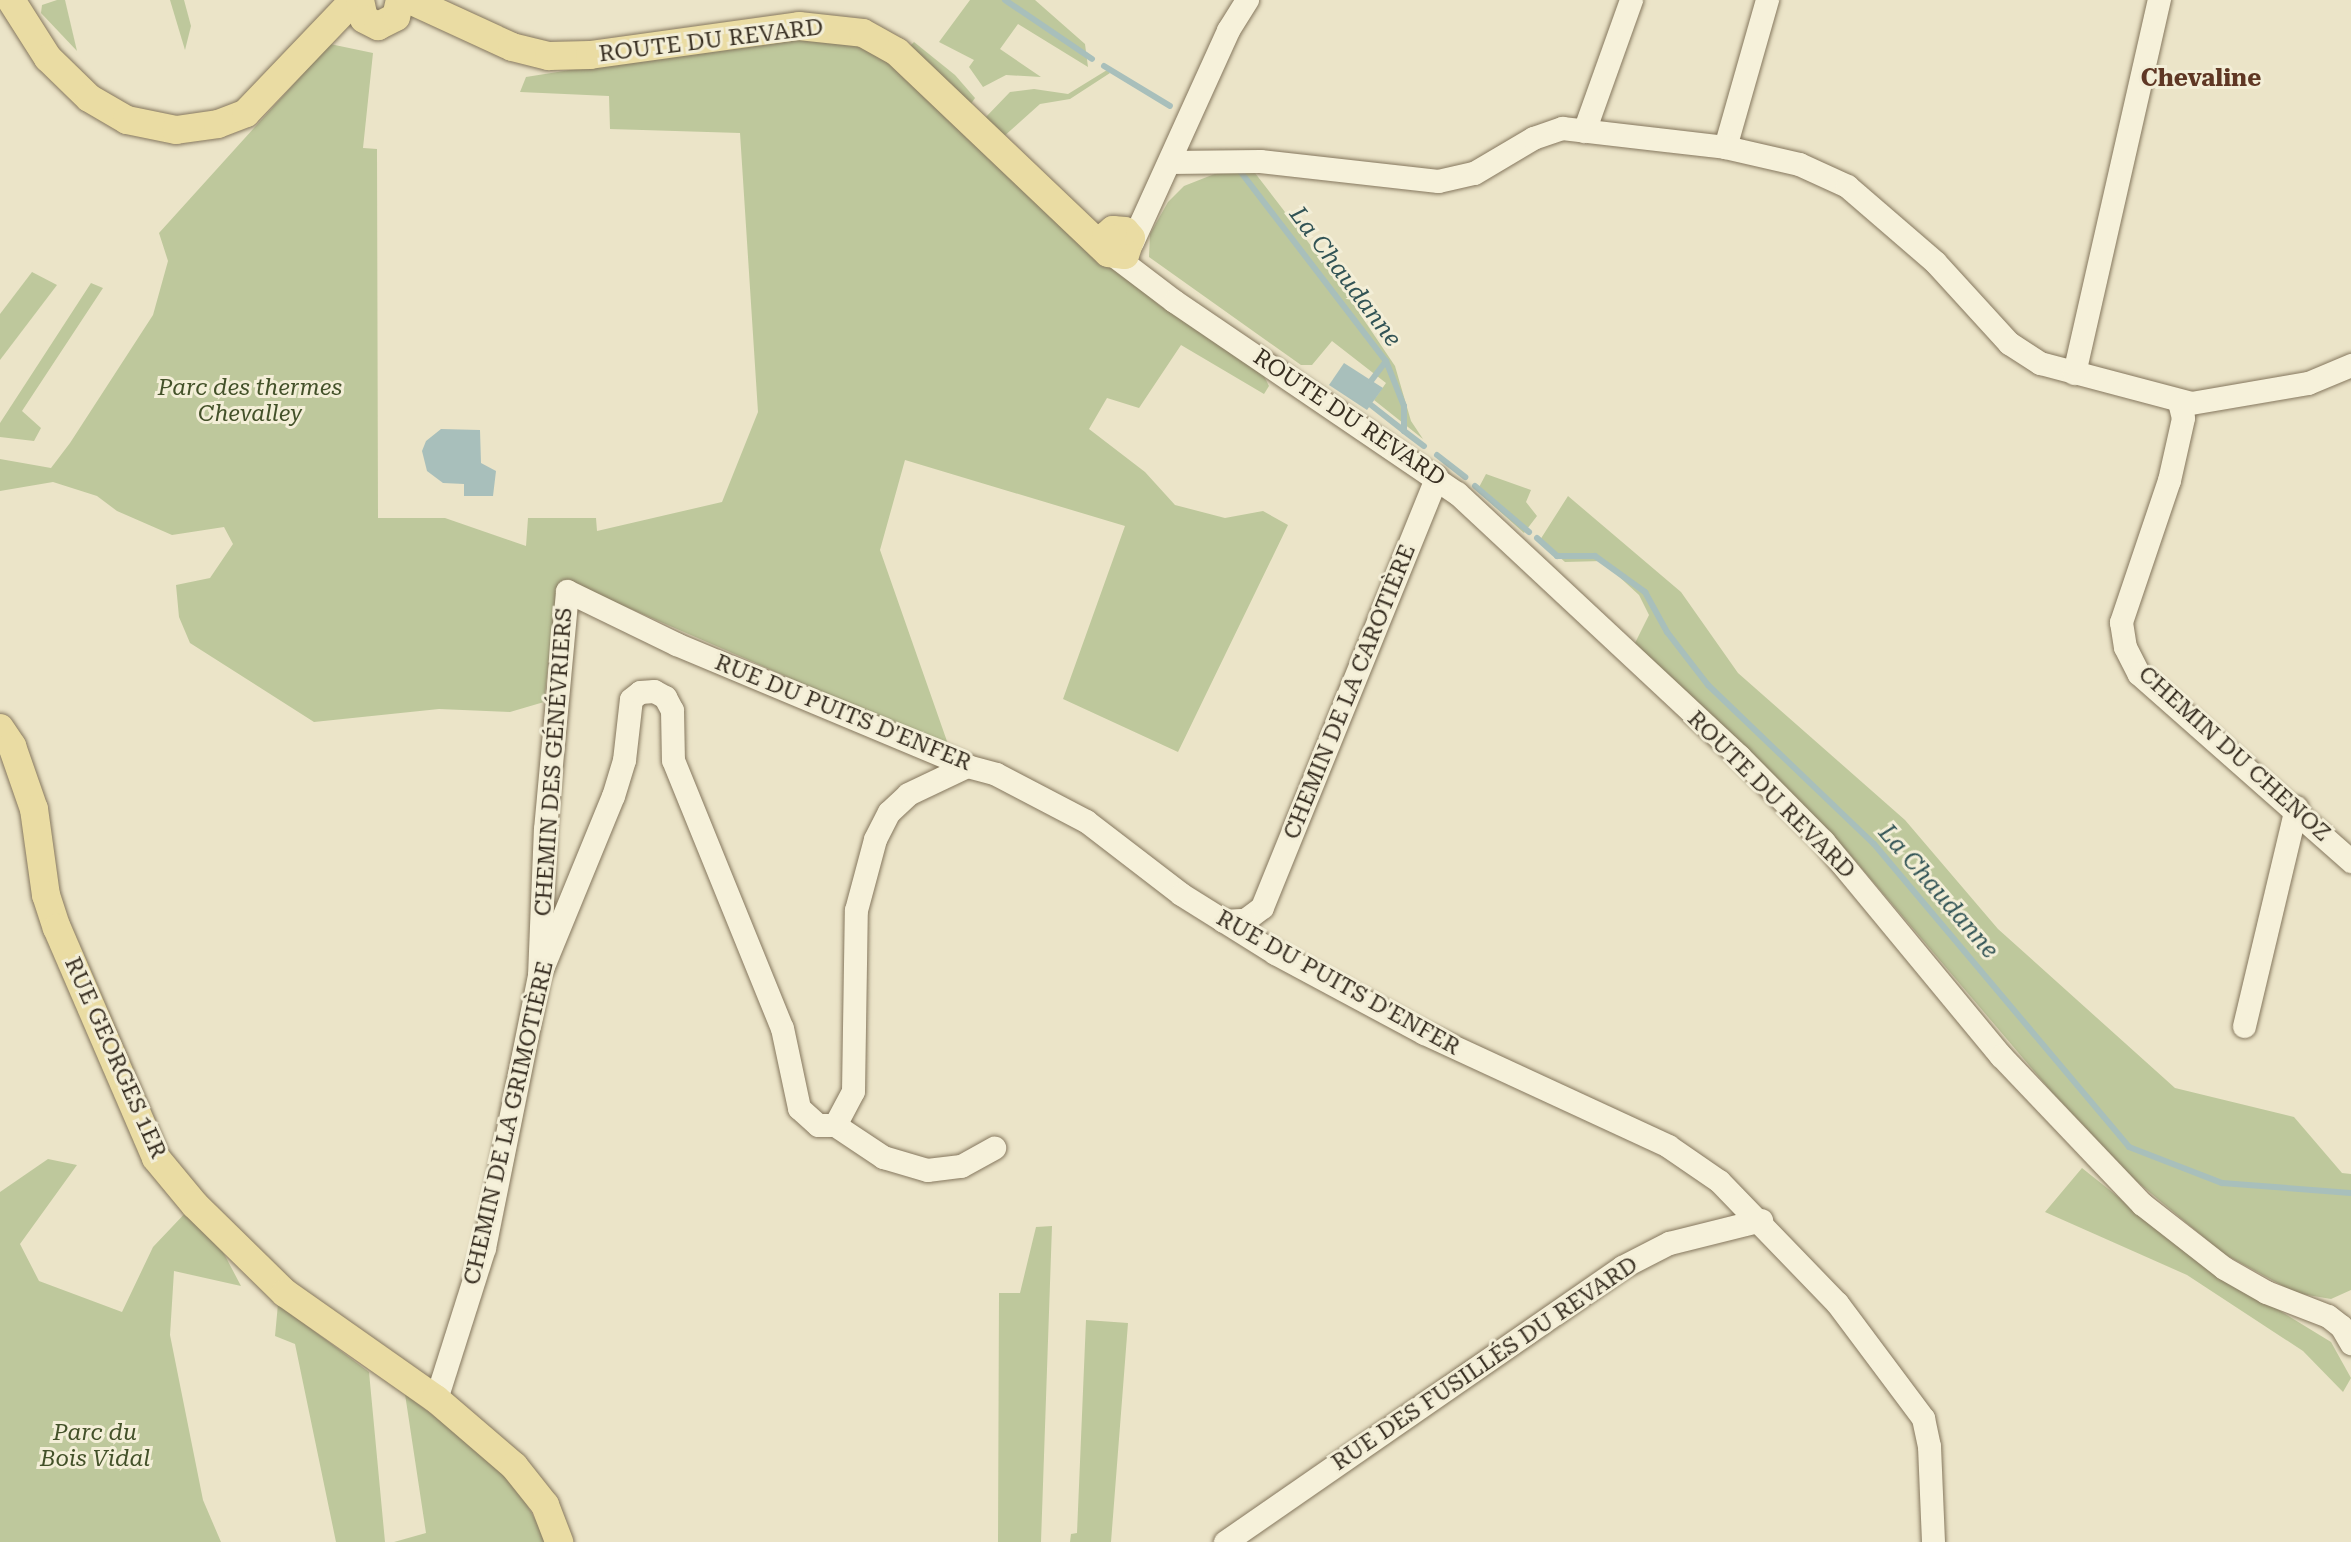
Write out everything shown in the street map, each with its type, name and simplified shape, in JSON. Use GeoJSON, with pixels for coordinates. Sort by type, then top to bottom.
{"type":"FeatureCollection","features":[{"type":"Feature","properties":{"kind":"main road"},"geometry":{"type":"LineString","coordinates":[[10,0],[48,58],[89,97],[127,120],[176,130],[218,124],[246,113],[333,25],[359,6]]}},
{"type":"Feature","properties":{"kind":"main road","name":"ROUTE DU REVARD"},"geometry":{"type":"LineString","coordinates":[[359,6],[378,26],[402,6],[447,19],[512,47],[549,56],[590,55],[799,26],[863,33],[897,51],[1076,222],[1123,238]]}},
{"type":"Feature","properties":{"kind":"main road","name":"RUE GEORGES 1ER"},"geometry":{"type":"LineString","coordinates":[[0,728],[12,746],[32,799],[46,895],[57,928],[156,1157],[195,1205],[285,1293],[436,1399],[514,1466],[545,1504],[559,1542]]}},
{"type":"Feature","properties":{"kind":"street"},"geometry":{"type":"LineString","coordinates":[[1123,238],[1168,162],[1228,30],[1247,0]]}},
{"type":"Feature","properties":{"kind":"street"},"geometry":{"type":"LineString","coordinates":[[1584,131],[1631,0]]}},
{"type":"Feature","properties":{"kind":"street"},"geometry":{"type":"LineString","coordinates":[[1725,147],[1767,0]]}},
{"type":"Feature","properties":{"kind":"street"},"geometry":{"type":"LineString","coordinates":[[2074,373],[2159,0]]}},
{"type":"Feature","properties":{"kind":"street"},"geometry":{"type":"LineString","coordinates":[[1168,162],[1260,161],[1438,181],[1474,173],[1553,132],[1584,131],[1725,147],[1799,164],[1847,186],[1935,262],[2009,343],[2040,363],[2184,408],[2308,383],[2351,365]]}},
{"type":"Feature","properties":{"kind":"street","name":"ROUTE DU REVARD"},"geometry":{"type":"LineString","coordinates":[[1123,238],[1150,282],[1437,477],[1739,756],[1823,841],[2001,1056],[2141,1204],[2224,1268],[2266,1292],[2344,1322]]}},
{"type":"Feature","properties":{"kind":"street","name":"CHEMIN DU CHENOZ"},"geometry":{"type":"LineString","coordinates":[[2184,408],[2169,480],[2121,622],[2125,647],[2139,674],[2295,807],[2351,861]]}},
{"type":"Feature","properties":{"kind":"street","name":"CHEMIN DE LA CAROTIÈRE"},"geometry":{"type":"LineString","coordinates":[[1262,907],[1437,477]]}},
{"type":"Feature","properties":{"kind":"street","name":"RUE DU PUITS D'ENFER"},"geometry":{"type":"LineString","coordinates":[[567,591],[676,644],[967,766],[996,774],[1086,821],[1223,921],[1275,953],[1436,1038],[1668,1146],[1719,1181],[1761,1220],[1837,1303],[1923,1418],[1929,1446],[1933,1542]]}},
{"type":"Feature","properties":{"kind":"street","name":"CHEMIN DES GÉNÉVRIERS"},"geometry":{"type":"LineString","coordinates":[[539,976],[545,830],[567,591]]}},
{"type":"Feature","properties":{"kind":"street","name":"CHEMIN DE LA GRIMOTIÈRE"},"geometry":{"type":"LineString","coordinates":[[436,1399],[484,1248],[539,976],[613,796],[624,760],[631,699],[640,692],[654,691],[665,697],[672,710],[673,760],[782,1028],[799,1108],[818,1125],[835,1125]]}},
{"type":"Feature","properties":{"kind":"street"},"geometry":{"type":"LineString","coordinates":[[967,766],[908,794],[889,811],[866,861],[856,910],[853,1091],[835,1125],[883,1157],[928,1170],[961,1166],[994,1148]]}},
{"type":"Feature","properties":{"kind":"street"},"geometry":{"type":"LineString","coordinates":[[2244,1026],[2295,807]]}},
{"type":"Feature","properties":{"kind":"street"},"geometry":{"type":"LineString","coordinates":[[1223,921],[1245,920],[1262,907]]}},
{"type":"Feature","properties":{"kind":"street"},"geometry":{"type":"LineString","coordinates":[[1262,907],[1264,935],[1275,953]]}},
{"type":"Feature","properties":{"kind":"street","name":"RUE DES FUSILLÉS DU REVARD"},"geometry":{"type":"LineString","coordinates":[[1225,1542],[1622,1266],[1669,1244],[1761,1220]]}},
{"type":"Feature","properties":{"kind":"green space"},"geometry":{"type":"Polygon","coordinates":[[[65,0],[77,51],[41,13],[42,5],[65,0]]]}},
{"type":"Feature","properties":{"kind":"green space"},"geometry":{"type":"Polygon","coordinates":[[[170,0],[184,0],[191,26],[185,50],[170,0]]]}},
{"type":"Feature","properties":{"kind":"green space"},"geometry":{"type":"Polygon","coordinates":[[[970,0],[1035,0],[1085,44],[1088,67],[1018,24],[1000,49],[1041,77],[1006,75],[983,87],[969,67],[974,60],[939,42],[970,0]]]}},
{"type":"Feature","properties":{"kind":"green space","name":"Parc des thermes Chevalley"},"geometry":{"type":"Polygon","coordinates":[[[865,37],[1159,305],[1262,372],[1269,386],[1264,394],[1181,345],[1139,408],[1107,398],[1089,429],[1145,472],[1175,505],[1225,518],[1263,511],[1288,525],[1178,752],[1063,699],[1125,526],[905,460],[880,550],[949,747],[594,593],[556,599],[544,702],[510,712],[439,709],[314,722],[190,643],[179,617],[176,585],[210,578],[233,544],[224,527],[172,535],[117,511],[97,496],[53,482],[0,491],[0,459],[51,468],[70,443],[153,315],[168,261],[159,233],[330,44],[373,53],[363,148],[377,149],[378,518],[445,518],[526,546],[528,518],[596,518],[597,531],[722,502],[758,412],[740,133],[610,129],[609,96],[520,92],[526,77],[759,40],[865,37]]]}},
{"type":"Feature","properties":{"kind":"green space"},"geometry":{"type":"Polygon","coordinates":[[[914,42],[955,75],[975,98],[970,105],[906,50],[914,42]]]}},
{"type":"Feature","properties":{"kind":"green space"},"geometry":{"type":"Polygon","coordinates":[[[1107,70],[1110,73],[1070,99],[1040,104],[1002,138],[984,119],[1010,92],[1034,89],[1068,94],[1107,70]]]}},
{"type":"Feature","properties":{"kind":"green space"},"geometry":{"type":"Polygon","coordinates":[[[1222,171],[1255,173],[1335,277],[1395,366],[1411,421],[1423,439],[1374,400],[1386,383],[1332,341],[1312,365],[1301,365],[1149,257],[1150,234],[1168,202],[1184,186],[1222,171]]]}},
{"type":"Feature","properties":{"kind":"green space"},"geometry":{"type":"Polygon","coordinates":[[[32,272],[57,285],[0,360],[0,314],[32,272]]]}},
{"type":"Feature","properties":{"kind":"green space"},"geometry":{"type":"Polygon","coordinates":[[[91,283],[103,288],[22,411],[41,428],[34,441],[0,437],[0,423],[91,283]]]}},
{"type":"Feature","properties":{"kind":"green space"},"geometry":{"type":"Polygon","coordinates":[[[1486,474],[1531,490],[1526,502],[1537,516],[1524,533],[1477,491],[1486,474]]]}},
{"type":"Feature","properties":{"kind":"green space"},"geometry":{"type":"Polygon","coordinates":[[[1568,496],[1681,592],[1738,673],[1905,820],[1998,929],[2175,1088],[2294,1117],[2342,1173],[2351,1174],[2351,1290],[2331,1299],[2296,1293],[2224,1254],[2135,1180],[2051,1091],[1847,851],[1635,643],[1649,615],[1639,595],[1602,561],[1565,562],[1540,540],[1568,496]]]}},
{"type":"Feature","properties":{"kind":"green space","name":"Parc du Bois Vidal"},"geometry":{"type":"Polygon","coordinates":[[[48,1159],[77,1165],[20,1244],[39,1281],[122,1312],[153,1247],[190,1208],[211,1229],[241,1286],[174,1271],[170,1335],[203,1500],[221,1542],[0,1542],[0,1192],[48,1159]]]}},
{"type":"Feature","properties":{"kind":"green space"},"geometry":{"type":"Polygon","coordinates":[[[2082,1168],[2197,1260],[2331,1342],[2351,1378],[2343,1392],[2303,1351],[2187,1275],[2045,1212],[2082,1168]]]}},
{"type":"Feature","properties":{"kind":"green space"},"geometry":{"type":"Polygon","coordinates":[[[1052,1226],[1041,1542],[998,1542],[999,1293],[1020,1293],[1036,1227],[1052,1226]]]}},
{"type":"Feature","properties":{"kind":"green space"},"geometry":{"type":"Polygon","coordinates":[[[278,1304],[369,1372],[385,1542],[336,1542],[295,1344],[275,1336],[278,1304]]]}},
{"type":"Feature","properties":{"kind":"green space"},"geometry":{"type":"Polygon","coordinates":[[[1086,1320],[1128,1323],[1111,1542],[1070,1542],[1071,1534],[1077,1533],[1086,1320]]]}},
{"type":"Feature","properties":{"kind":"green space"},"geometry":{"type":"Polygon","coordinates":[[[405,1394],[509,1473],[548,1542],[394,1542],[426,1533],[405,1394]]]}},
{"type":"Feature","properties":{"kind":"water"},"geometry":{"type":"Polygon","coordinates":[[[1344,363],[1383,388],[1367,410],[1329,385],[1344,363]]]}},
{"type":"Feature","properties":{"kind":"water"},"geometry":{"type":"Polygon","coordinates":[[[441,429],[480,430],[481,463],[496,471],[493,496],[464,496],[464,484],[443,483],[427,471],[422,451],[426,441],[441,429]]]}},
{"type":"Feature","properties":{"kind":"waterway","name":"La Chaudanne"},"geometry":{"type":"LineString","coordinates":[[1005,0],[1092,59]]}},
{"type":"Feature","properties":{"kind":"waterway","name":"La Chaudanne"},"geometry":{"type":"LineString","coordinates":[[1104,66],[1170,106]]}},
{"type":"Feature","properties":{"kind":"waterway","name":"La Chaudanne"},"geometry":{"type":"LineString","coordinates":[[1240,171],[1386,361],[1404,406],[1404,431],[1424,446]]}},
{"type":"Feature","properties":{"kind":"waterway"},"geometry":{"type":"LineString","coordinates":[[1371,381],[1386,361]]}},
{"type":"Feature","properties":{"kind":"waterway"},"geometry":{"type":"LineString","coordinates":[[1371,405],[1404,431]]}},
{"type":"Feature","properties":{"kind":"waterway","name":"La Chaudanne"},"geometry":{"type":"LineString","coordinates":[[1437,455],[1465,477]]}},
{"type":"Feature","properties":{"kind":"waterway","name":"La Chaudanne"},"geometry":{"type":"LineString","coordinates":[[1475,486],[1529,532]]}},
{"type":"Feature","properties":{"kind":"waterway","name":"La Chaudanne"},"geometry":{"type":"LineString","coordinates":[[1537,538],[1557,556],[1595,556],[1645,592],[1667,632],[1708,685],[1874,844],[2129,1147],[2222,1183],[2351,1193]]}},
{"type":"Feature","properties":{"kind":"district","name":"Chevaline"},"geometry":{"type":"Point","coordinates":[2201,79]}}]}
